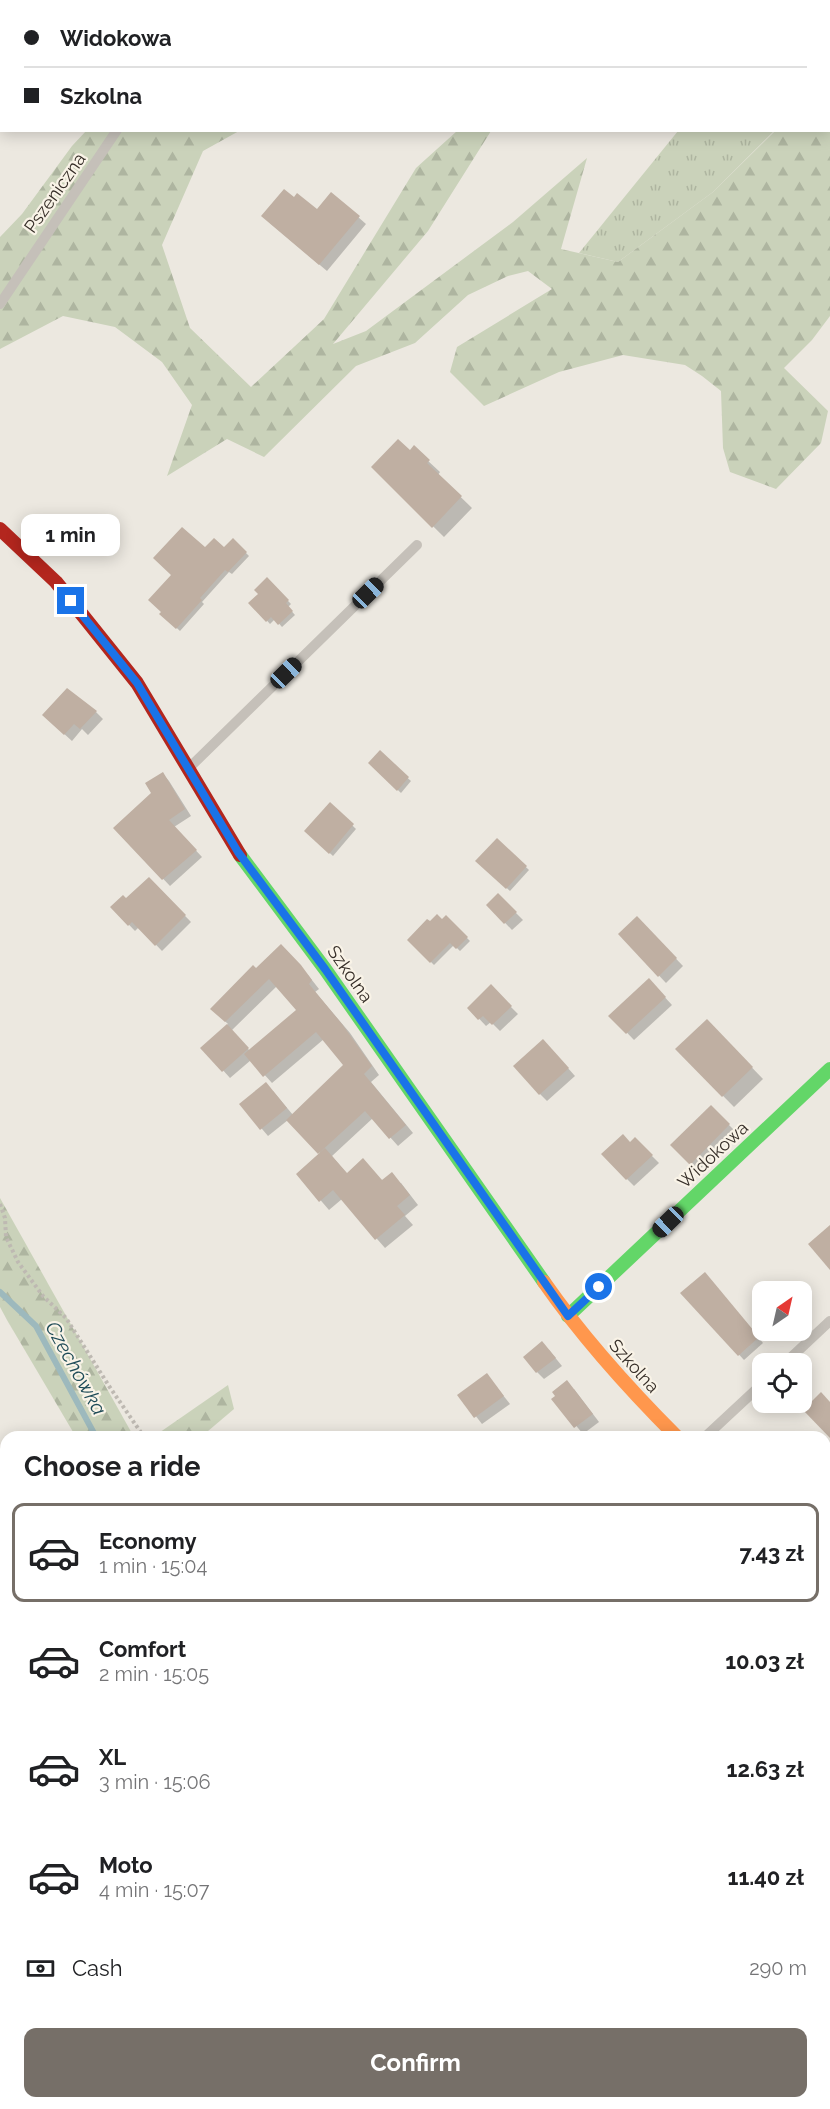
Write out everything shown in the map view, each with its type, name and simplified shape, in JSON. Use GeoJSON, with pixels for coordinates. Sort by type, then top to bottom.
{"type":"FeatureCollection","features":[{"type":"Feature","properties":{"kind":"street","name":"Szkolna"},"geometry":{"type":"LineString","coordinates":[[0,529],[56,582],[130,674],[238,852],[325,969],[568,1316],[640,1400],[671,1431]]}},
{"type":"Feature","properties":{"kind":"street","name":"Widokowa"},"geometry":{"type":"LineString","coordinates":[[568,1316],[830,1070]]}},
{"type":"Feature","properties":{"kind":"lane","name":"Pszeniczna"},"geometry":{"type":"LineString","coordinates":[[0,304],[116,132]]}},
{"type":"Feature","properties":{"kind":"lane"},"geometry":{"type":"LineString","coordinates":[[188,768],[417,545]]}},
{"type":"Feature","properties":{"kind":"lane"},"geometry":{"type":"LineString","coordinates":[[796,1353],[830,1321]]}},
{"type":"Feature","properties":{"kind":"lane"},"geometry":{"type":"LineString","coordinates":[[711,1431],[752,1393]]}},
{"type":"Feature","properties":{"kind":"path"},"geometry":{"type":"LineString","coordinates":[[0,1204],[5,1218],[6,1237],[18,1262],[43,1296],[66,1318],[140,1431]]}},
{"type":"Feature","properties":{"kind":"green space"},"geometry":{"type":"Polygon","coordinates":[[[85,132],[237,132],[203,151],[162,245],[190,328],[251,387],[324,319],[416,168],[456,132],[490,132],[428,231],[333,344],[366,331],[513,222],[587,158],[561,249],[618,262],[713,192],[774,132],[830,132],[830,316],[812,340],[784,368],[828,411],[821,443],[776,489],[730,472],[723,448],[721,391],[685,365],[623,355],[559,372],[484,406],[450,372],[457,347],[552,289],[528,271],[508,276],[468,295],[415,343],[356,366],[264,457],[227,439],[167,476],[192,405],[162,362],[115,327],[63,316],[0,349],[0,237],[22,214],[72,146],[85,132]]]}},
{"type":"Feature","properties":{"kind":"green space"},"geometry":{"type":"Polygon","coordinates":[[[677,132],[773,132],[713,192],[618,262],[579,253],[677,132]]]}},
{"type":"Feature","properties":{"kind":"green space"},"geometry":{"type":"Polygon","coordinates":[[[0,1198],[131,1431],[72,1431],[0,1307],[0,1198]]]}},
{"type":"Feature","properties":{"kind":"green space"},"geometry":{"type":"Polygon","coordinates":[[[228,1385],[234,1409],[208,1431],[162,1431],[228,1385]]]}},
{"type":"Feature","properties":{"kind":"building"},"geometry":{"type":"Polygon","coordinates":[[[284,189],[294,197],[297,193],[317,209],[331,192],[360,216],[319,265],[261,216],[284,189]]]}},
{"type":"Feature","properties":{"kind":"building"},"geometry":{"type":"Polygon","coordinates":[[[398,439],[410,450],[414,445],[430,460],[427,463],[462,496],[432,528],[371,467],[398,439]]]}},
{"type":"Feature","properties":{"kind":"building"},"geometry":{"type":"Polygon","coordinates":[[[182,527],[205,547],[214,538],[224,547],[233,538],[247,552],[228,572],[225,570],[176,629],[159,614],[161,612],[148,600],[171,575],[153,558],[182,527]]]}},
{"type":"Feature","properties":{"kind":"building"},"geometry":{"type":"Polygon","coordinates":[[[267,577],[289,600],[286,603],[293,611],[278,625],[271,617],[266,622],[248,603],[258,594],[254,590],[267,577]]]}},
{"type":"Feature","properties":{"kind":"building"},"geometry":{"type":"Polygon","coordinates":[[[67,688],[97,711],[80,729],[74,724],[64,735],[42,715],[67,688]]]}},
{"type":"Feature","properties":{"kind":"building"},"geometry":{"type":"Polygon","coordinates":[[[380,750],[409,777],[397,791],[368,763],[380,750]]]}},
{"type":"Feature","properties":{"kind":"building"},"geometry":{"type":"Polygon","coordinates":[[[163,772],[185,809],[169,820],[197,850],[162,880],[113,828],[151,793],[145,783],[163,772]]]}},
{"type":"Feature","properties":{"kind":"building"},"geometry":{"type":"Polygon","coordinates":[[[330,802],[354,824],[329,854],[304,831],[330,802]]]}},
{"type":"Feature","properties":{"kind":"building"},"geometry":{"type":"Polygon","coordinates":[[[497,838],[527,866],[506,889],[475,861],[497,838]]]}},
{"type":"Feature","properties":{"kind":"building"},"geometry":{"type":"Polygon","coordinates":[[[149,877],[186,915],[155,946],[132,922],[128,926],[110,907],[123,895],[126,898],[149,877]]]}},
{"type":"Feature","properties":{"kind":"building"},"geometry":{"type":"Polygon","coordinates":[[[498,893],[517,912],[504,924],[486,905],[498,893]]]}},
{"type":"Feature","properties":{"kind":"building"},"geometry":{"type":"Polygon","coordinates":[[[437,914],[442,919],[446,915],[468,937],[456,949],[450,943],[430,963],[407,940],[427,919],[430,921],[437,914]]]}},
{"type":"Feature","properties":{"kind":"building"},"geometry":{"type":"Polygon","coordinates":[[[637,916],[677,958],[658,977],[618,934],[637,916]]]}},
{"type":"Feature","properties":{"kind":"building"},"geometry":{"type":"Polygon","coordinates":[[[281,944],[301,965],[312,980],[309,984],[372,1066],[364,1074],[406,1125],[389,1139],[365,1111],[318,1154],[286,1120],[343,1065],[316,1032],[263,1077],[244,1054],[296,1010],[269,979],[225,1022],[210,1009],[253,965],[256,968],[281,944]]]}},
{"type":"Feature","properties":{"kind":"building"},"geometry":{"type":"Polygon","coordinates":[[[649,978],[666,997],[626,1034],[608,1016],[649,978]]]}},
{"type":"Feature","properties":{"kind":"building"},"geometry":{"type":"Polygon","coordinates":[[[491,984],[512,1006],[492,1025],[483,1016],[478,1020],[467,1008],[491,984]]]}},
{"type":"Feature","properties":{"kind":"building"},"geometry":{"type":"Polygon","coordinates":[[[707,1019],[753,1067],[722,1097],[675,1049],[707,1019]]]}},
{"type":"Feature","properties":{"kind":"building"},"geometry":{"type":"Polygon","coordinates":[[[227,1024],[249,1048],[222,1072],[200,1048],[227,1024]]]}},
{"type":"Feature","properties":{"kind":"building"},"geometry":{"type":"Polygon","coordinates":[[[543,1039],[569,1068],[539,1095],[513,1066],[543,1039]]]}},
{"type":"Feature","properties":{"kind":"building"},"geometry":{"type":"Polygon","coordinates":[[[266,1082],[287,1108],[260,1130],[239,1104],[266,1082]]]}},
{"type":"Feature","properties":{"kind":"building"},"geometry":{"type":"Polygon","coordinates":[[[711,1105],[730,1124],[690,1165],[670,1145],[711,1105]]]}},
{"type":"Feature","properties":{"kind":"building"},"geometry":{"type":"Polygon","coordinates":[[[623,1134],[630,1142],[635,1137],[653,1155],[626,1180],[601,1154],[623,1134]]]}},
{"type":"Feature","properties":{"kind":"building"},"geometry":{"type":"Polygon","coordinates":[[[325,1148],[347,1173],[363,1158],[382,1180],[392,1172],[410,1195],[397,1206],[405,1215],[375,1240],[333,1190],[319,1202],[296,1174],[325,1148]]]}},
{"type":"Feature","properties":{"kind":"building"},"geometry":{"type":"Polygon","coordinates":[[[830,1225],[830,1270],[808,1244],[830,1225]]]}},
{"type":"Feature","properties":{"kind":"building"},"geometry":{"type":"Polygon","coordinates":[[[705,1272],[752,1329],[752,1341],[755,1341],[738,1356],[680,1293],[705,1272]]]}},
{"type":"Feature","properties":{"kind":"building"},"geometry":{"type":"Polygon","coordinates":[[[542,1341],[556,1358],[536,1373],[523,1357],[542,1341]]]}},
{"type":"Feature","properties":{"kind":"building"},"geometry":{"type":"Polygon","coordinates":[[[487,1373],[504,1396],[474,1418],[457,1395],[487,1373]]]}},
{"type":"Feature","properties":{"kind":"building"},"geometry":{"type":"Polygon","coordinates":[[[567,1380],[593,1414],[574,1428],[551,1399],[555,1396],[552,1392],[567,1380]]]}},
{"type":"Feature","properties":{"kind":"building"},"geometry":{"type":"Polygon","coordinates":[[[821,1392],[830,1402],[830,1431],[823,1431],[806,1413],[812,1413],[812,1401],[821,1392]]]}},
{"type":"Feature","properties":{"kind":"waterway","name":"Czechówka"},"geometry":{"type":"LineString","coordinates":[[0,1292],[36,1326],[93,1431]]}},
{"type":"Feature","properties":{"kind":"traffic: fast"},"geometry":{"type":"LineString","coordinates":[[240,855],[325,969],[544,1282]]}},
{"type":"Feature","properties":{"kind":"traffic: fast"},"geometry":{"type":"LineString","coordinates":[[568,1316],[830,1069]]}},
{"type":"Feature","properties":{"kind":"traffic: slow"},"geometry":{"type":"LineString","coordinates":[[544,1282],[607,1362],[671,1431]]}},
{"type":"Feature","properties":{"kind":"traffic: jam"},"geometry":{"type":"LineString","coordinates":[[0,529],[56,582],[137,683],[240,855]]}},
{"type":"Feature","properties":{"kind":"route"},"geometry":{"type":"LineString","coordinates":[[71,601],[137,683],[238,852],[325,969],[568,1316],[599,1287]]}}]}
